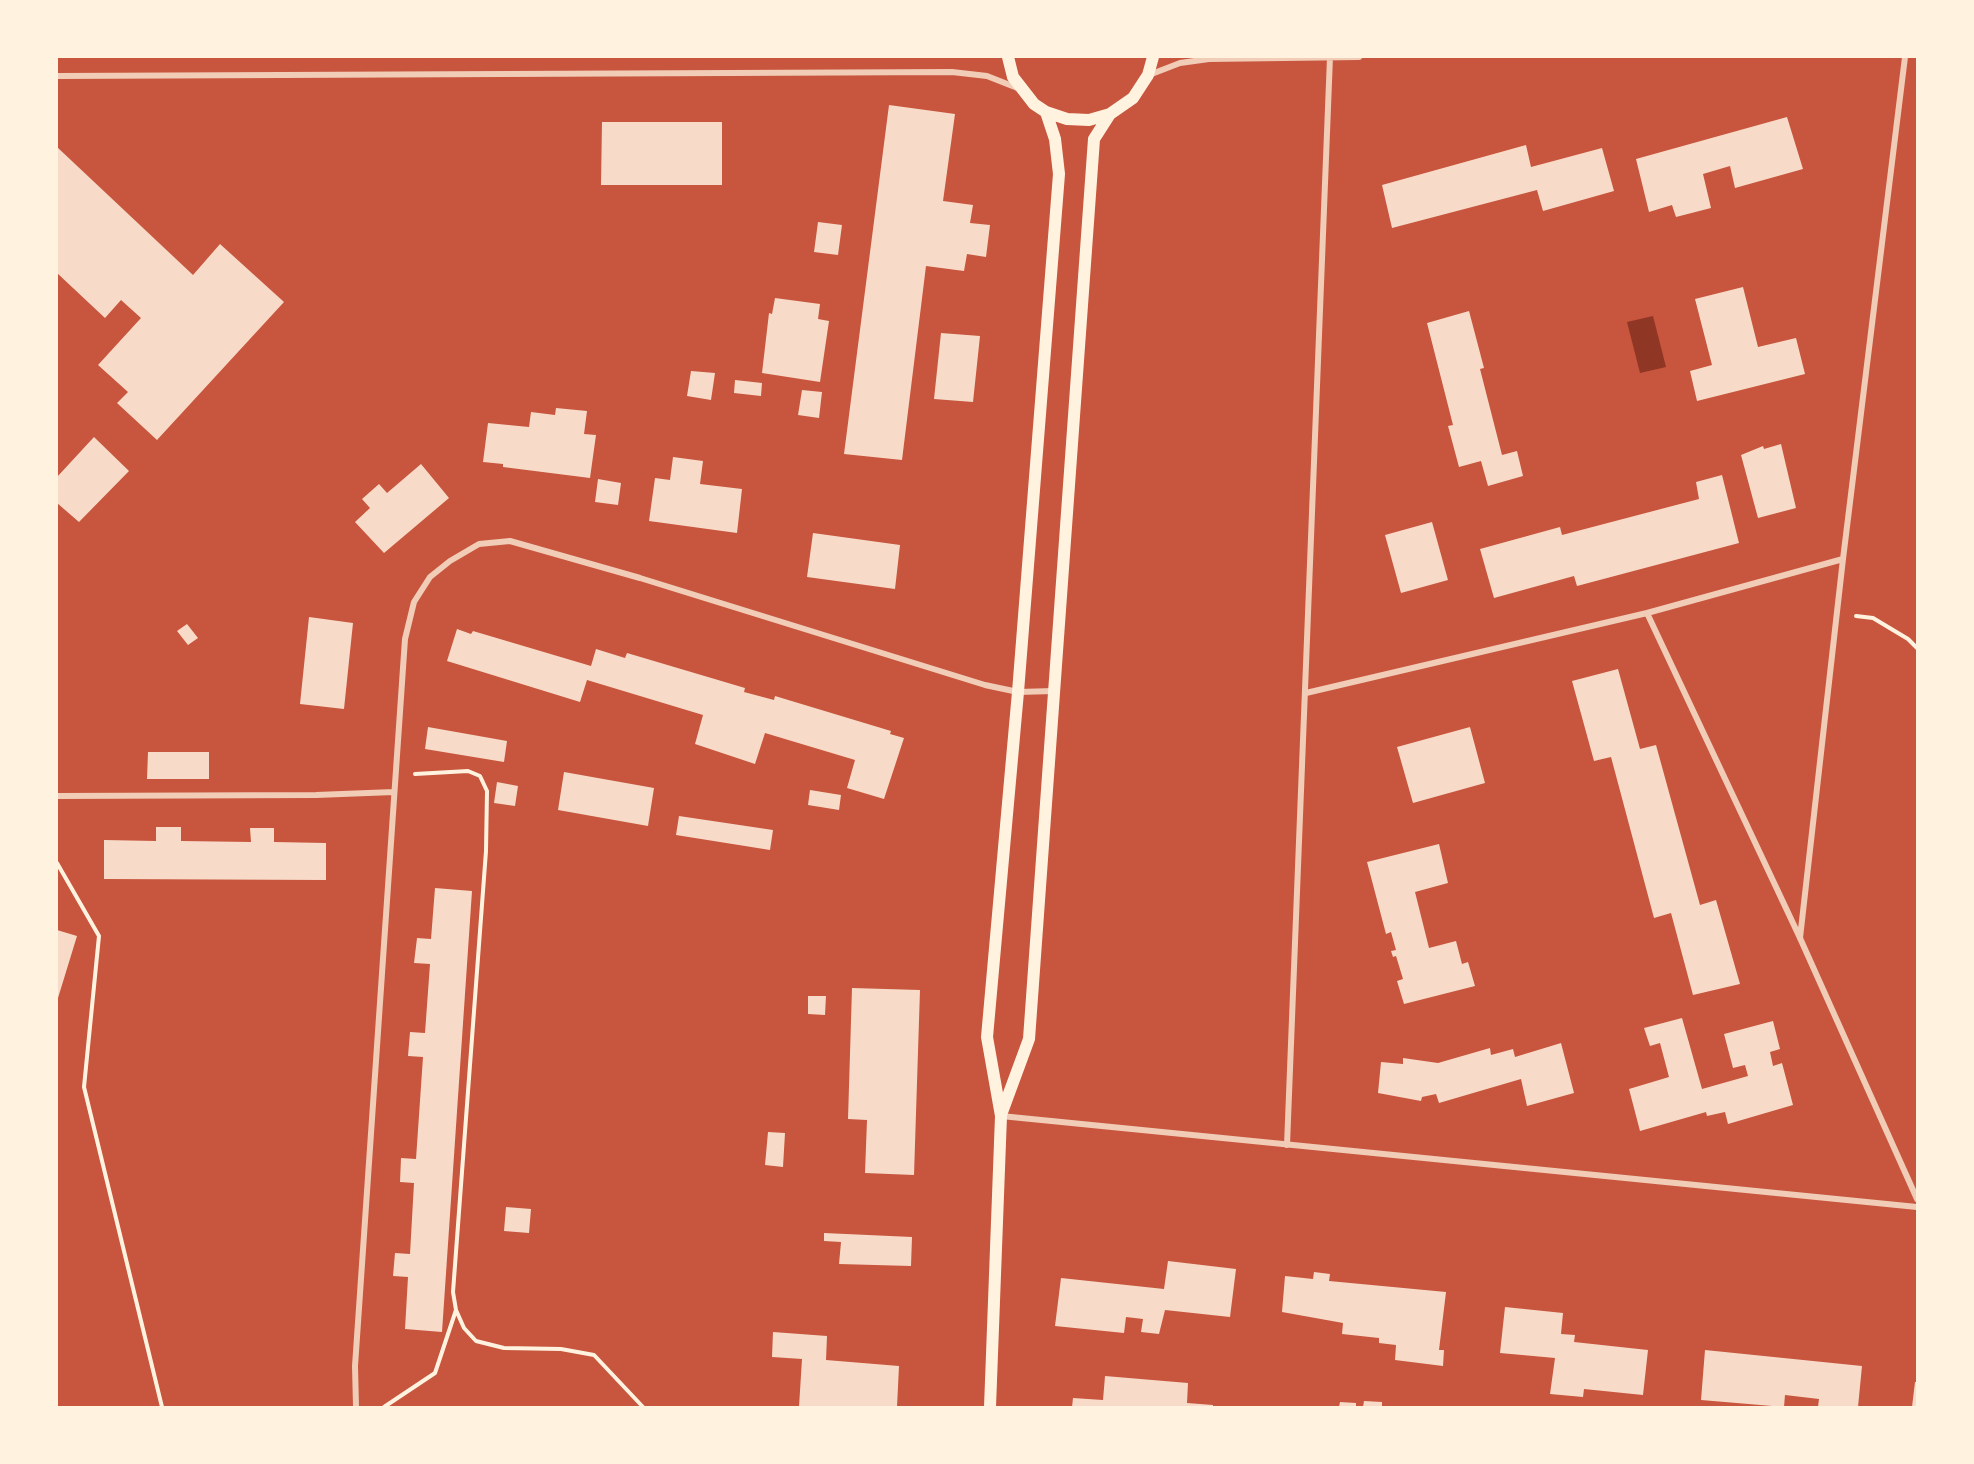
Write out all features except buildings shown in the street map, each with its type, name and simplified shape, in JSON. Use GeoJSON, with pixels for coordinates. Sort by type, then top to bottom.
{"type":"FeatureCollection","features":[{"type":"Feature","properties":{"kind":"main road"},"geometry":{"type":"LineString","coordinates":[[1008,57],[1013,77],[1020,90],[1046,112],[1067,119],[1089,120],[1110,114],[1133,98],[1148,75],[1153,57]]}},
{"type":"Feature","properties":{"kind":"main road"},"geometry":{"type":"LineString","coordinates":[[990,1407],[1001,1116],[987,1037],[1018,692],[1059,174],[1055,139],[1046,112]]}},
{"type":"Feature","properties":{"kind":"main road"},"geometry":{"type":"LineString","coordinates":[[1001,1116],[1029,1039],[1094,139],[1110,114]]}},
{"type":"Feature","properties":{"kind":"street"},"geometry":{"type":"LineString","coordinates":[[1148,75],[1180,63],[1209,59],[1359,57]]}},
{"type":"Feature","properties":{"kind":"street"},"geometry":{"type":"LineString","coordinates":[[1800,938],[1843,560],[1905,57]]}},
{"type":"Feature","properties":{"kind":"street"},"geometry":{"type":"LineString","coordinates":[[1287,1145],[1330,58]]}},
{"type":"Feature","properties":{"kind":"street"},"geometry":{"type":"LineString","coordinates":[[57,76],[952,72],[987,76],[1020,90]]}},
{"type":"Feature","properties":{"kind":"street"},"geometry":{"type":"LineString","coordinates":[[356,1407],[355,1366],[405,639],[414,602],[430,577],[450,561],[479,544],[510,541],[640,578],[985,685],[1018,692],[1054,691]]}},
{"type":"Feature","properties":{"kind":"street"},"geometry":{"type":"LineString","coordinates":[[1306,693],[1647,613],[1843,560]]}},
{"type":"Feature","properties":{"kind":"street"},"geometry":{"type":"LineString","coordinates":[[1647,613],[1800,938],[1917,1199]]}},
{"type":"Feature","properties":{"kind":"street"},"geometry":{"type":"LineString","coordinates":[[57,796],[304,795],[394,792]]}},
{"type":"Feature","properties":{"kind":"street"},"geometry":{"type":"LineString","coordinates":[[1001,1116],[1917,1207]]}},
{"type":"Feature","properties":{"kind":"path"},"geometry":{"type":"LineString","coordinates":[[1837,614],[1873,618],[1908,639],[1917,648]]}},
{"type":"Feature","properties":{"kind":"path"},"geometry":{"type":"LineString","coordinates":[[396,773],[438,774],[468,771],[480,776],[487,791],[486,850],[453,1292],[456,1310],[464,1328],[476,1341],[504,1348],[561,1349],[594,1355],[643,1407]]}},
{"type":"Feature","properties":{"kind":"path"},"geometry":{"type":"LineString","coordinates":[[57,863],[99,936],[84,1087],[162,1407]]}},
{"type":"Feature","properties":{"kind":"path"},"geometry":{"type":"LineString","coordinates":[[384,1407],[435,1373],[456,1310]]}},
{"type":"Feature","properties":{"kind":"shaded area"},"geometry":{"type":"Polygon","coordinates":[[[1653,316],[1666,367],[1640,373],[1627,322],[1653,316]]]}}]}
